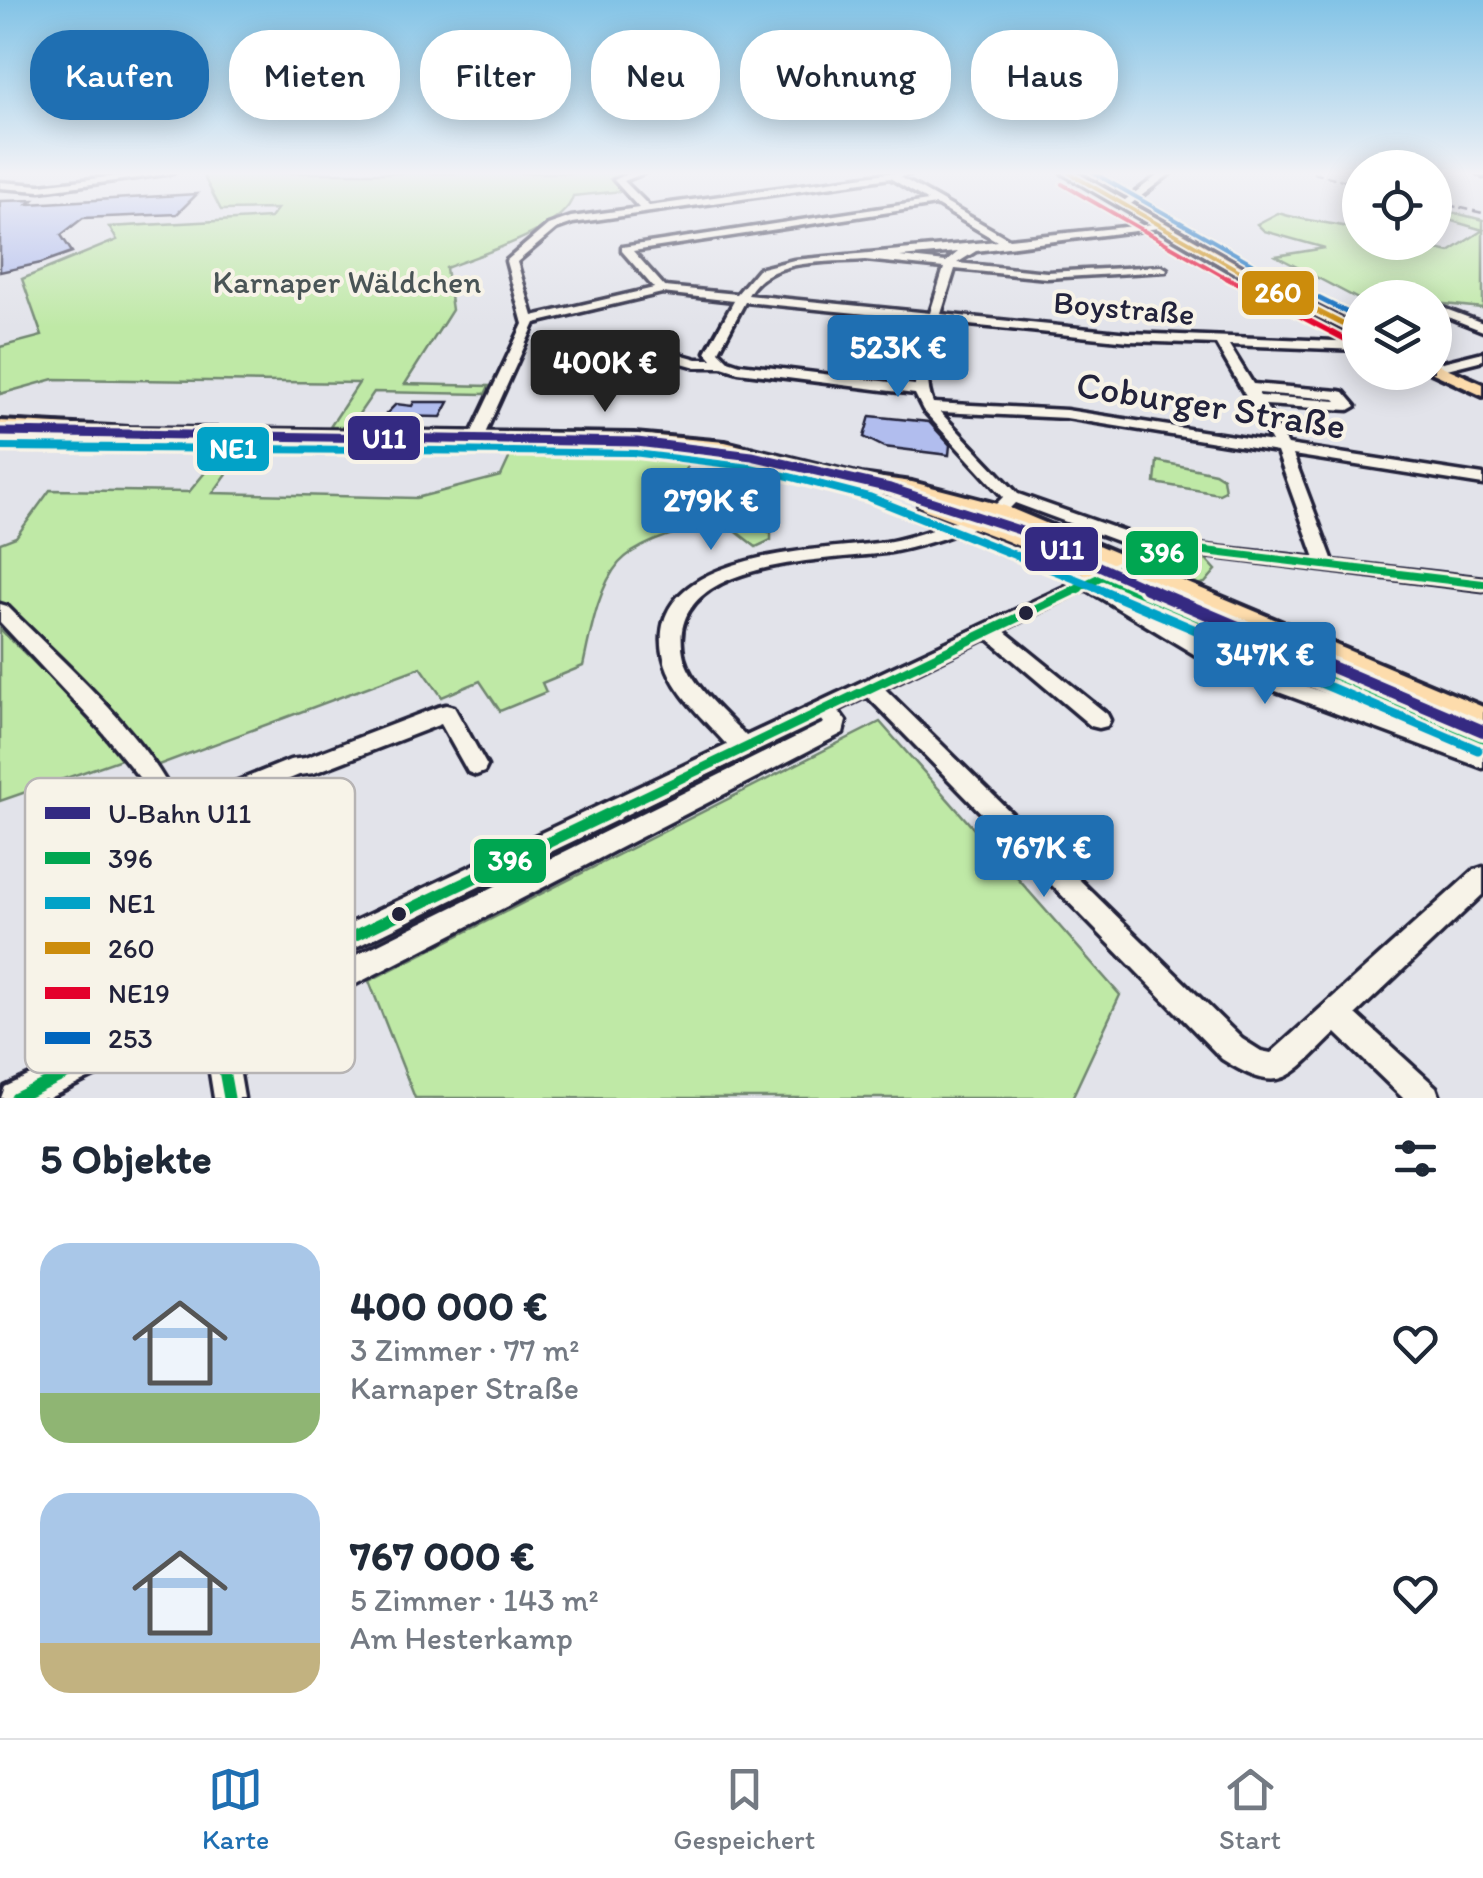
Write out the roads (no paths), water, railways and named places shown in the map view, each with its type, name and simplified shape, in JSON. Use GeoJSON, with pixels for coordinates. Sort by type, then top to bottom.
{"type":"FeatureCollection","features":[{"type":"Feature","properties":{"kind":"main road"},"geometry":{"type":"LineString","coordinates":[[1159,225],[1342,324]]}},
{"type":"Feature","properties":{"kind":"main road"},"geometry":{"type":"LineString","coordinates":[[1452,376],[1483,391]]}},
{"type":"Feature","properties":{"kind":"main road"},"geometry":{"type":"LineString","coordinates":[[0,430],[677,442],[725,448],[861,480],[1004,504],[1127,566],[1483,718]]}},
{"type":"Feature","properties":{"kind":"main road"},"geometry":{"type":"LineString","coordinates":[[861,480],[975,521],[1094,578],[1483,738]]}},
{"type":"Feature","properties":{"kind":"street"},"geometry":{"type":"LineString","coordinates":[[476,438],[530,320],[511,261],[548,230],[561,224]]}},
{"type":"Feature","properties":{"kind":"street"},"geometry":{"type":"LineString","coordinates":[[662,290],[626,249],[790,224]]}},
{"type":"Feature","properties":{"kind":"street"},"geometry":{"type":"LineString","coordinates":[[976,224],[1006,242]]}},
{"type":"Feature","properties":{"kind":"street"},"geometry":{"type":"LineString","coordinates":[[723,363],[711,348],[753,277],[777,266],[974,248],[1159,225]]}},
{"type":"Feature","properties":{"kind":"street"},"geometry":{"type":"LineString","coordinates":[[974,248],[959,254],[951,266],[934,317],[919,390],[928,407],[1004,504],[1126,538],[1151,551]]}},
{"type":"Feature","properties":{"kind":"street"},"geometry":{"type":"LineString","coordinates":[[866,257],[1082,275],[1162,268]]}},
{"type":"Feature","properties":{"kind":"street","name":"Boystraße"},"geometry":{"type":"LineString","coordinates":[[530,320],[662,290],[1222,343],[1342,346]]}},
{"type":"Feature","properties":{"kind":"street"},"geometry":{"type":"LineString","coordinates":[[1452,314],[1483,327]]}},
{"type":"Feature","properties":{"kind":"street"},"geometry":{"type":"LineString","coordinates":[[1222,343],[1284,450],[1326,565]]}},
{"type":"Feature","properties":{"kind":"street"},"geometry":{"type":"LineString","coordinates":[[669,355],[702,364],[723,363],[750,370],[919,390]]}},
{"type":"Feature","properties":{"kind":"street"},"geometry":{"type":"LineString","coordinates":[[1452,364],[1483,356]]}},
{"type":"Feature","properties":{"kind":"street"},"geometry":{"type":"LineString","coordinates":[[1252,394],[1339,395],[1349,406],[1252,394]]}},
{"type":"Feature","properties":{"kind":"street","name":"Coburger Straße"},"geometry":{"type":"LineString","coordinates":[[928,407],[1066,414],[1483,480]]}},
{"type":"Feature","properties":{"kind":"street"},"geometry":{"type":"LineString","coordinates":[[743,748],[684,676],[672,654],[673,626],[690,596],[716,578],[754,564],[912,542],[975,521]]}},
{"type":"Feature","properties":{"kind":"street"},"geometry":{"type":"LineString","coordinates":[[355,936],[1094,578],[1127,566],[1151,551],[1189,549],[1483,584]]}},
{"type":"Feature","properties":{"kind":"street"},"geometry":{"type":"LineString","coordinates":[[1094,578],[1229,666],[1483,759]]}},
{"type":"Feature","properties":{"kind":"street"},"geometry":{"type":"LineString","coordinates":[[0,610],[153,778]]}},
{"type":"Feature","properties":{"kind":"street"},"geometry":{"type":"LineString","coordinates":[[990,629],[1098,720]]}},
{"type":"Feature","properties":{"kind":"street"},"geometry":{"type":"LineString","coordinates":[[870,686],[1232,1049],[1256,1065],[1276,1070],[1483,878]]}},
{"type":"Feature","properties":{"kind":"street"},"geometry":{"type":"LineString","coordinates":[[355,970],[835,728],[824,709]]}},
{"type":"Feature","properties":{"kind":"street"},"geometry":{"type":"LineString","coordinates":[[269,778],[446,712],[476,766]]}},
{"type":"Feature","properties":{"kind":"street"},"geometry":{"type":"LineString","coordinates":[[1337,1016],[1425,1098]]}},
{"type":"Feature","properties":{"kind":"street"},"geometry":{"type":"LineString","coordinates":[[16,1098],[68,1073]]}},
{"type":"Feature","properties":{"kind":"street"},"geometry":{"type":"LineString","coordinates":[[224,1073],[229,1098]]}},
{"type":"Feature","properties":{"kind":"metro line","name":"U11"},"geometry":{"type":"LineString","coordinates":[[0,432],[637,442],[752,456],[890,488],[1019,530],[1228,625],[1483,731]]}},
{"type":"Feature","properties":{"kind":"park label","name":"Karnaper Wäldchen"},"geometry":{"type":"Point","coordinates":[347,282]}}]}
